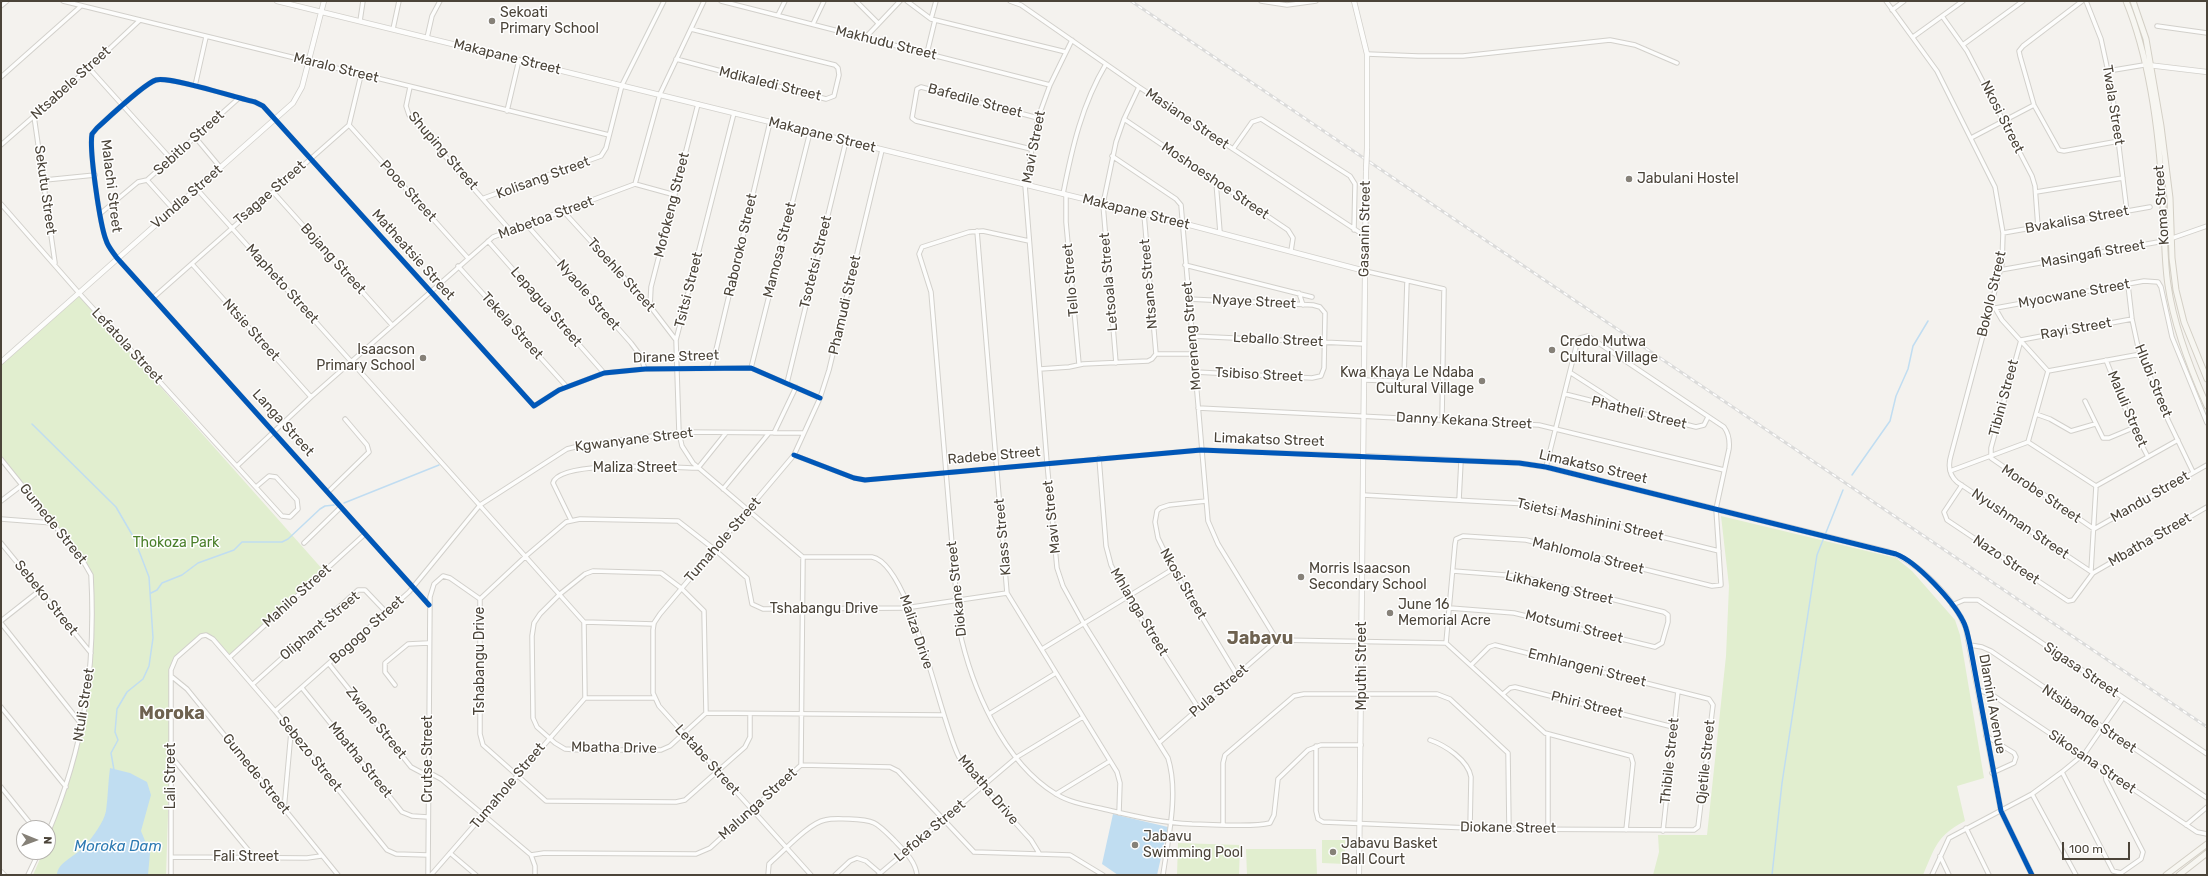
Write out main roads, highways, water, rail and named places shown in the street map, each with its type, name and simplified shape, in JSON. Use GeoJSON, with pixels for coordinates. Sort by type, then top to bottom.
{"type":"FeatureCollection","features":[{"type":"Feature","properties":{"kind":"main road","name":"Koma Street"},"geometry":{"type":"LineString","coordinates":[[2126,1],[2136,28],[2157,141],[2163,206],[2166,276],[2172,310],[2184,347],[2207,406]]}},
{"type":"Feature","properties":{"kind":"main road","name":"Koma Street"},"geometry":{"type":"LineString","coordinates":[[2133,1],[2144,31],[2152,64],[2168,179],[2174,276],[2179,304],[2207,379]]}},
{"type":"Feature","properties":{"kind":"main road"},"geometry":{"type":"LineString","coordinates":[[2166,875],[2207,844]]}},
{"type":"Feature","properties":{"kind":"main road"},"geometry":{"type":"LineString","coordinates":[[2179,875],[2207,853]]}},
{"type":"Feature","properties":{"kind":"water","name":"Moroka Dam"},"geometry":{"type":"Polygon","coordinates":[[[110,768],[130,773],[147,782],[151,795],[141,831],[150,853],[148,875],[57,875],[60,866],[86,845],[103,820],[106,811],[110,768]]]}},
{"type":"Feature","properties":{"kind":"water","name":"Jabavu Swimming Pool"},"geometry":{"type":"Polygon","coordinates":[[[1113,814],[1168,827],[1157,875],[1118,875],[1102,864],[1113,814]]]}},
{"type":"Feature","properties":{"kind":"waterway"},"geometry":{"type":"LineString","coordinates":[[1852,475],[1890,421],[1896,396],[1908,369],[1913,346],[1928,321]]}},
{"type":"Feature","properties":{"kind":"waterway"},"geometry":{"type":"LineString","coordinates":[[32,424],[116,507],[134,538],[149,577],[153,638],[149,666],[143,679],[127,692],[117,709],[115,732],[118,740],[111,753],[114,770]]}},
{"type":"Feature","properties":{"kind":"waterway"},"geometry":{"type":"LineString","coordinates":[[344,503],[439,465]]}},
{"type":"Feature","properties":{"kind":"waterway"},"geometry":{"type":"LineString","coordinates":[[1772,875],[1782,783],[1817,555],[1843,490]]}},
{"type":"Feature","properties":{"kind":"waterway"},"geometry":{"type":"LineString","coordinates":[[151,593],[157,590],[162,583],[182,575],[198,563],[234,550],[242,542],[282,542],[288,539],[320,509],[325,506],[334,505]]}},
{"type":"Feature","properties":{"kind":"railway"},"geometry":{"type":"LineString","coordinates":[[1131,1],[2207,727]]}},
{"type":"Feature","properties":{"kind":"place","name":"Sekoati Primary School"},"geometry":{"type":"Point","coordinates":[492,21]}},
{"type":"Feature","properties":{"kind":"place","name":"Jabulani Hostel"},"geometry":{"type":"Point","coordinates":[1629,179]}},
{"type":"Feature","properties":{"kind":"place","name":"Credo Mutwa Cultural Village"},"geometry":{"type":"Point","coordinates":[1552,350]}},
{"type":"Feature","properties":{"kind":"place","name":"Isaacson Primary School"},"geometry":{"type":"Point","coordinates":[423,358]}},
{"type":"Feature","properties":{"kind":"place","name":"Kwa Khaya Le Ndaba Cultural Village"},"geometry":{"type":"Point","coordinates":[1482,381]}},
{"type":"Feature","properties":{"kind":"place","name":"Morris Isaacson Secondary School"},"geometry":{"type":"Point","coordinates":[1301,577]}},
{"type":"Feature","properties":{"kind":"place","name":"June 16 Memorial Acre"},"geometry":{"type":"Point","coordinates":[1390,613]}},
{"type":"Feature","properties":{"kind":"place","name":"Jabavu Swimming Pool"},"geometry":{"type":"Point","coordinates":[1135,845]}},
{"type":"Feature","properties":{"kind":"place","name":"Jabavu Basket Ball Court"},"geometry":{"type":"Point","coordinates":[1333,852]}},
{"type":"Feature","properties":{"kind":"district","name":"Jabavu"},"geometry":{"type":"Point","coordinates":[1260,639]}},
{"type":"Feature","properties":{"kind":"district","name":"Moroka"},"geometry":{"type":"Point","coordinates":[172,714]}},
{"type":"Feature","properties":{"kind":"park label","name":"Thokoza Park"},"geometry":{"type":"Point","coordinates":[176,543]}}]}
